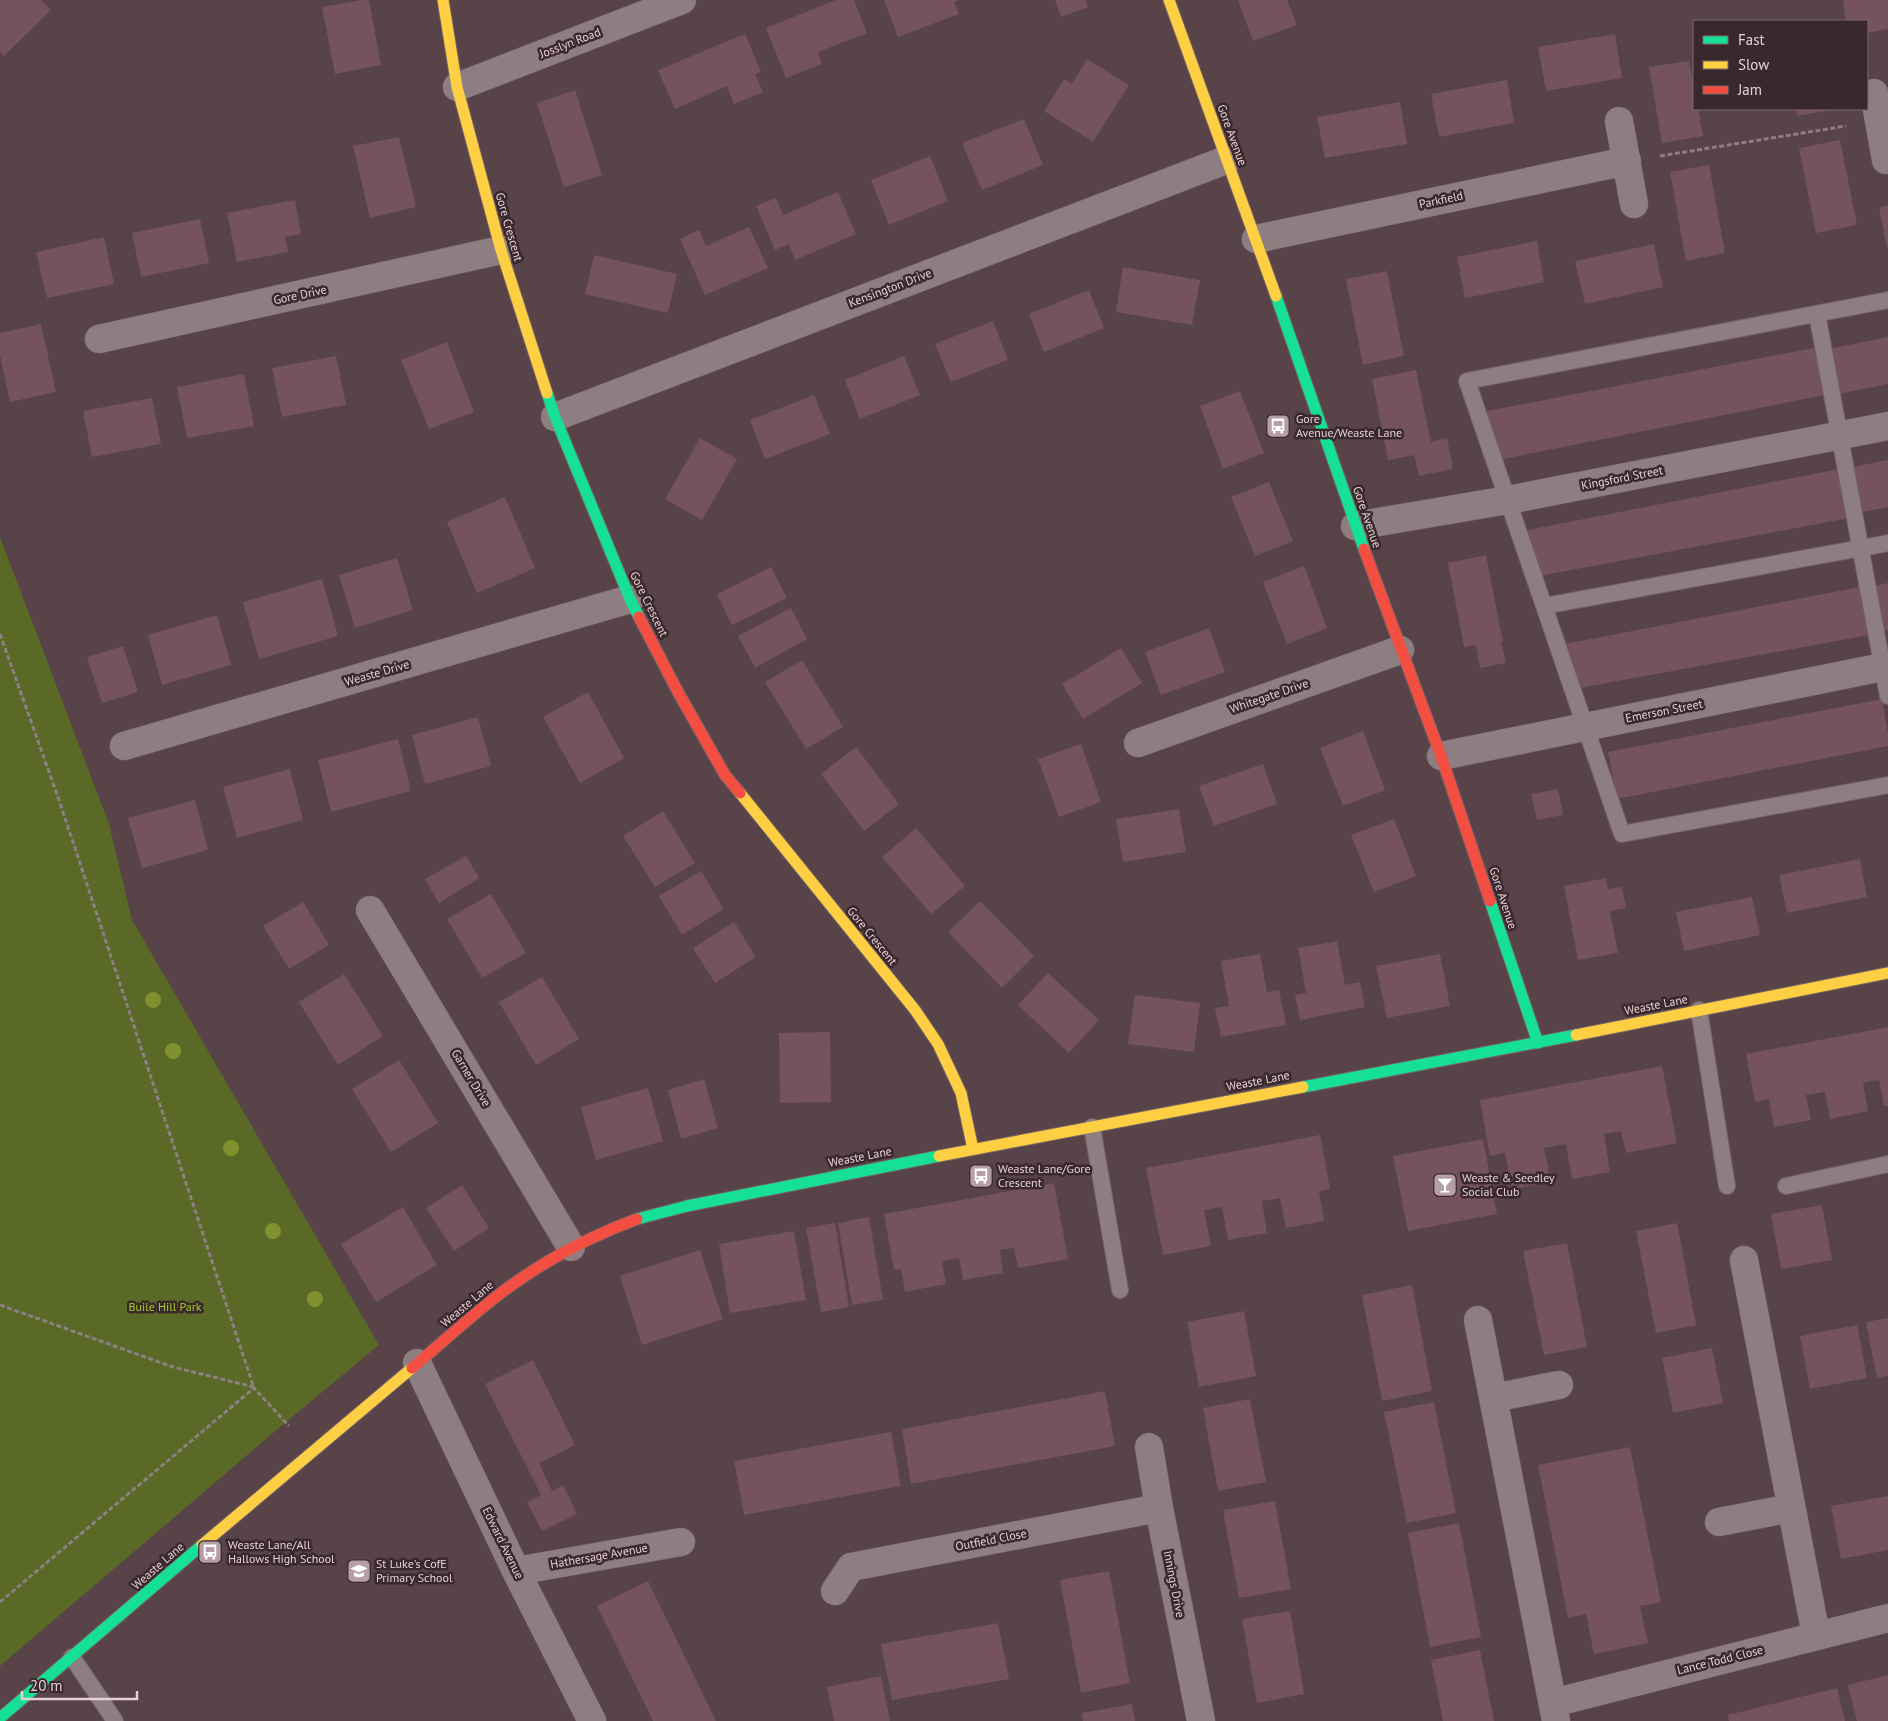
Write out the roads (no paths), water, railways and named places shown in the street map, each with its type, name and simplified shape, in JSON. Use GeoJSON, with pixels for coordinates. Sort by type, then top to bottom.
{"type":"FeatureCollection","features":[{"type":"Feature","properties":{"kind":"street","name":"Gore Crescent"},"geometry":{"type":"LineString","coordinates":[[442,0],[458,87],[501,250],[555,417],[630,599],[678,692],[725,775],[915,1010],[938,1044],[961,1092],[973,1149]]}},
{"type":"Feature","properties":{"kind":"street","name":"Josslyn Road"},"geometry":{"type":"LineString","coordinates":[[458,87],[682,0]]}},
{"type":"Feature","properties":{"kind":"street","name":"Gore Avenue"},"geometry":{"type":"LineString","coordinates":[[1169,0],[1306,379],[1355,526],[1441,756],[1538,1043]]}},
{"type":"Feature","properties":{"kind":"street"},"geometry":{"type":"LineString","coordinates":[[1874,93],[1884,120],[1886,160]]}},
{"type":"Feature","properties":{"kind":"street"},"geometry":{"type":"LineString","coordinates":[[1620,121],[1634,204]]}},
{"type":"Feature","properties":{"kind":"street","name":"Kensington Drive"},"geometry":{"type":"LineString","coordinates":[[555,417],[1226,160]]}},
{"type":"Feature","properties":{"kind":"street","name":"Parkfield"},"geometry":{"type":"LineString","coordinates":[[1256,239],[1626,161]]}},
{"type":"Feature","properties":{"kind":"street","name":"Gore Drive"},"geometry":{"type":"LineString","coordinates":[[99,339],[501,250]]}},
{"type":"Feature","properties":{"kind":"street","name":"Kingsford Street"},"geometry":{"type":"LineString","coordinates":[[1355,526],[1508,500],[1888,426]]}},
{"type":"Feature","properties":{"kind":"street","name":"Weaste Drive"},"geometry":{"type":"LineString","coordinates":[[124,746],[630,599]]}},
{"type":"Feature","properties":{"kind":"street","name":"Whitegate Drive"},"geometry":{"type":"LineString","coordinates":[[1138,742],[1400,650]]}},
{"type":"Feature","properties":{"kind":"street","name":"Emerson Street"},"geometry":{"type":"LineString","coordinates":[[1441,756],[1885,667]]}},
{"type":"Feature","properties":{"kind":"street","name":"Garner Drive"},"geometry":{"type":"LineString","coordinates":[[370,910],[571,1247]]}},
{"type":"Feature","properties":{"kind":"street","name":"Weaste Lane"},"geometry":{"type":"LineString","coordinates":[[0,1718],[508,1288],[537,1267],[571,1247],[627,1221],[656,1212],[973,1149],[1538,1043],[1888,973]]}},
{"type":"Feature","properties":{"kind":"street"},"geometry":{"type":"LineString","coordinates":[[1744,1260],[1816,1635]]}},
{"type":"Feature","properties":{"kind":"street"},"geometry":{"type":"LineString","coordinates":[[1478,1320],[1555,1712]]}},
{"type":"Feature","properties":{"kind":"street","name":"Edward Avenue"},"geometry":{"type":"LineString","coordinates":[[417,1364],[516,1571],[592,1721]]}},
{"type":"Feature","properties":{"kind":"street"},"geometry":{"type":"LineString","coordinates":[[1493,1398],[1559,1385]]}},
{"type":"Feature","properties":{"kind":"street","name":"Innings Drive"},"geometry":{"type":"LineString","coordinates":[[1149,1447],[1159,1508],[1201,1721]]}},
{"type":"Feature","properties":{"kind":"street","name":"Outfield Close"},"geometry":{"type":"LineString","coordinates":[[835,1591],[851,1567],[1159,1508]]}},
{"type":"Feature","properties":{"kind":"street"},"geometry":{"type":"LineString","coordinates":[[1719,1522],[1791,1508]]}},
{"type":"Feature","properties":{"kind":"street","name":"Hathersage Avenue"},"geometry":{"type":"LineString","coordinates":[[516,1571],[681,1542]]}},
{"type":"Feature","properties":{"kind":"street","name":"Lance Todd Close"},"geometry":{"type":"LineString","coordinates":[[1555,1712],[1816,1635],[1888,1618]]}},
{"type":"Feature","properties":{"kind":"lane"},"geometry":{"type":"LineString","coordinates":[[1888,300],[1468,381],[1622,834],[1888,785]]}},
{"type":"Feature","properties":{"kind":"lane"},"geometry":{"type":"LineString","coordinates":[[1817,314],[1885,667],[1888,696]]}},
{"type":"Feature","properties":{"kind":"lane"},"geometry":{"type":"LineString","coordinates":[[1544,606],[1888,543]]}},
{"type":"Feature","properties":{"kind":"lane"},"geometry":{"type":"LineString","coordinates":[[1699,1010],[1727,1186]]}},
{"type":"Feature","properties":{"kind":"lane"},"geometry":{"type":"LineString","coordinates":[[1092,1127],[1120,1290]]}},
{"type":"Feature","properties":{"kind":"lane"},"geometry":{"type":"LineString","coordinates":[[1786,1186],[1888,1164]]}},
{"type":"Feature","properties":{"kind":"lane"},"geometry":{"type":"LineString","coordinates":[[72,1657],[114,1721]]}},
{"type":"Feature","properties":{"kind":"place","name":"Gore Avenue/Weaste Lane"},"geometry":{"type":"Point","coordinates":[1278,426]}},
{"type":"Feature","properties":{"kind":"place","name":"Weaste Lane/Gore Crescent"},"geometry":{"type":"Point","coordinates":[981,1176]}},
{"type":"Feature","properties":{"kind":"place","name":"Weaste & Seedley Social Club"},"geometry":{"type":"Point","coordinates":[1445,1185]}},
{"type":"Feature","properties":{"kind":"place","name":"Weaste Lane/All Hallows High School"},"geometry":{"type":"Point","coordinates":[210,1552]}},
{"type":"Feature","properties":{"kind":"place","name":"St Luke's CofE Primary School"},"geometry":{"type":"Point","coordinates":[359,1571]}},
{"type":"Feature","properties":{"kind":"park label","name":"Buile Hill Park"},"geometry":{"type":"Point","coordinates":[165,1307]}}]}
